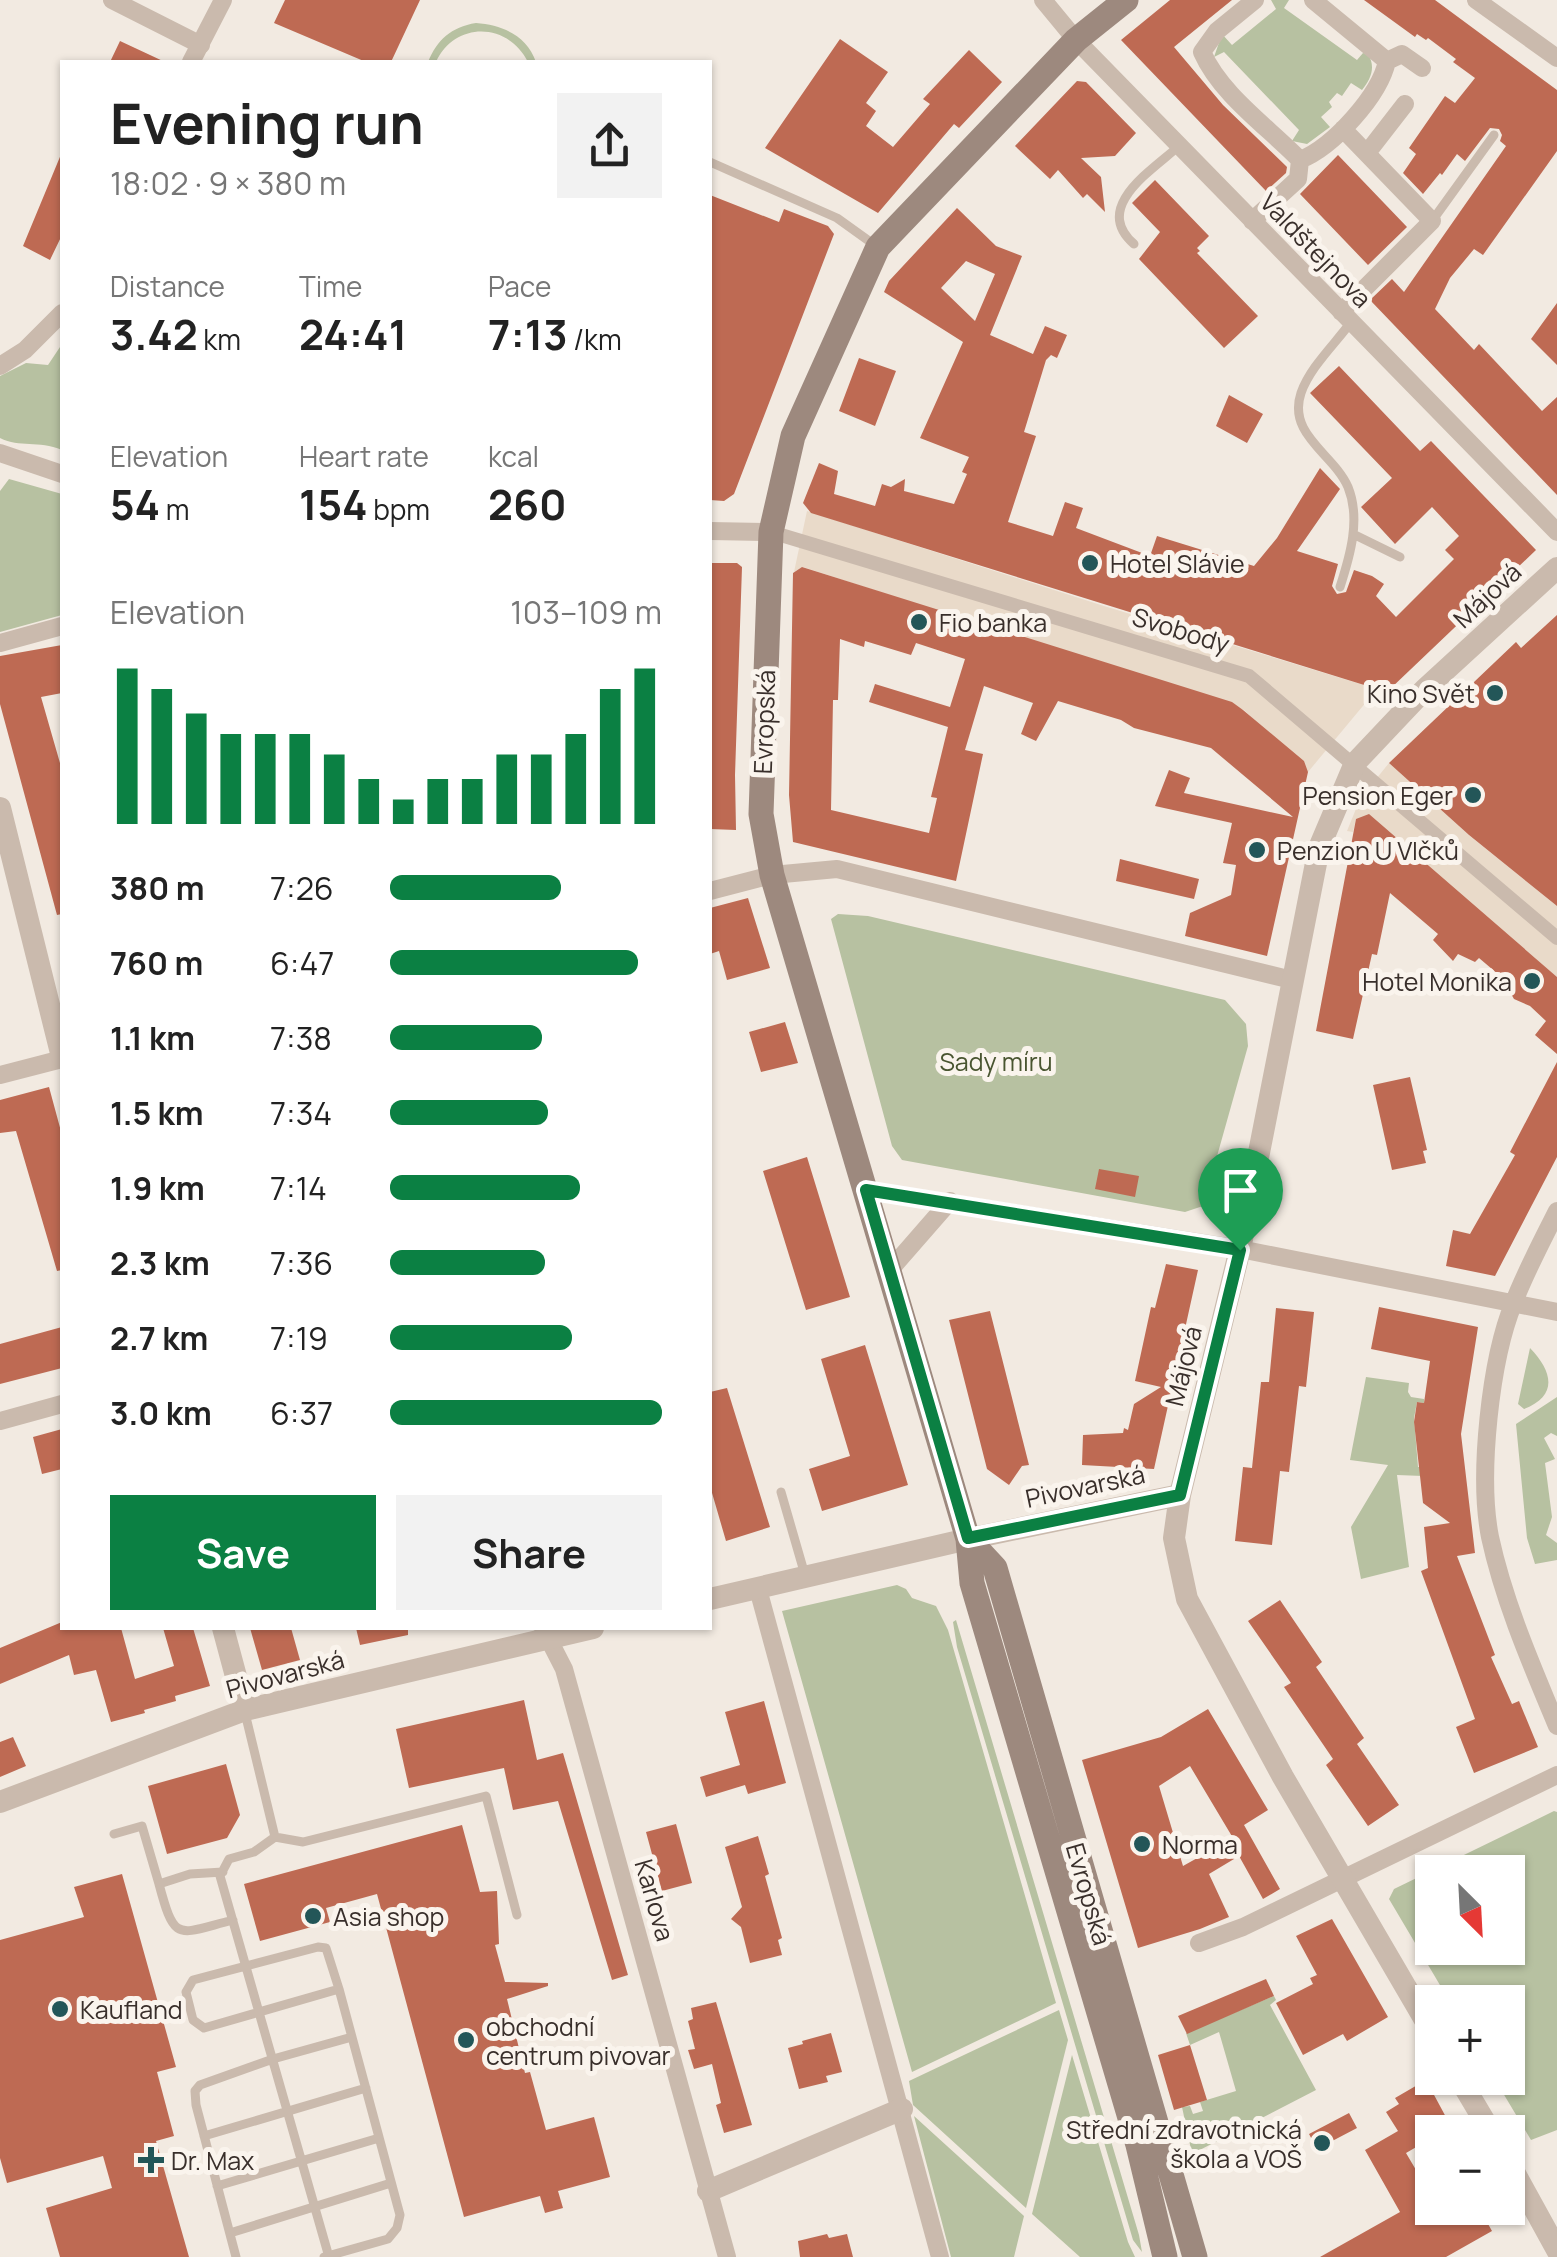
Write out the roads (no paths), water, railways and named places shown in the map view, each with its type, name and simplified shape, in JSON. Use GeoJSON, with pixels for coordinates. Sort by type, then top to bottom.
{"type":"FeatureCollection","features":[{"type":"Feature","properties":{"kind":"main road","name":"Evropská"},"geometry":{"type":"LineString","coordinates":[[1126,0],[1076,40],[878,248],[793,436],[770,532],[761,814],[772,875],[968,1538],[972,1583],[1133,2128],[1165,2257]]}},
{"type":"Feature","properties":{"kind":"main road","name":"Evropská"},"geometry":{"type":"LineString","coordinates":[[968,1538],[995,1568],[1194,2257]]}},
{"type":"Feature","properties":{"kind":"street"},"geometry":{"type":"LineString","coordinates":[[112,0],[201,45]]}},
{"type":"Feature","properties":{"kind":"street"},"geometry":{"type":"LineString","coordinates":[[192,60],[223,0]]}},
{"type":"Feature","properties":{"kind":"street","name":"Valdštejnova"},"geometry":{"type":"LineString","coordinates":[[1043,0],[1076,40],[1557,532]]}},
{"type":"Feature","properties":{"kind":"street"},"geometry":{"type":"LineString","coordinates":[[1254,0],[1217,31],[1202,52],[1207,64],[1244,106],[1300,160]]}},
{"type":"Feature","properties":{"kind":"street"},"geometry":{"type":"LineString","coordinates":[[1313,0],[1388,62]]}},
{"type":"Feature","properties":{"kind":"street"},"geometry":{"type":"LineString","coordinates":[[1476,0],[1557,58]]}},
{"type":"Feature","properties":{"kind":"street"},"geometry":{"type":"LineString","coordinates":[[1252,222],[1298,179],[1300,160],[1343,130],[1384,78],[1388,62],[1402,54],[1422,68]]}},
{"type":"Feature","properties":{"kind":"street"},"geometry":{"type":"LineString","coordinates":[[1367,154],[1405,104]]}},
{"type":"Feature","properties":{"kind":"street"},"geometry":{"type":"LineString","coordinates":[[1343,130],[1432,221],[1346,317]]}},
{"type":"Feature","properties":{"kind":"street"},"geometry":{"type":"LineString","coordinates":[[0,366],[25,350],[60,315]]}},
{"type":"Feature","properties":{"kind":"street"},"geometry":{"type":"LineString","coordinates":[[0,453],[60,473]]}},
{"type":"Feature","properties":{"kind":"street","name":"Svobody"},"geometry":{"type":"LineString","coordinates":[[712,531],[770,532],[1249,676],[1557,938]]}},
{"type":"Feature","properties":{"kind":"street","name":"Májová"},"geometry":{"type":"LineString","coordinates":[[1415,2003],[1283,1777],[1187,1598],[1174,1538],[1180,1495],[1240,1250],[1318,848],[1355,764],[1425,689],[1557,568]]}},
{"type":"Feature","properties":{"kind":"street"},"geometry":{"type":"LineString","coordinates":[[0,643],[60,627]]}},
{"type":"Feature","properties":{"kind":"street"},"geometry":{"type":"LineString","coordinates":[[0,808],[60,1050]]}},
{"type":"Feature","properties":{"kind":"street"},"geometry":{"type":"LineString","coordinates":[[712,890],[772,875],[837,868],[1292,980]]}},
{"type":"Feature","properties":{"kind":"street"},"geometry":{"type":"LineString","coordinates":[[0,1075],[60,1059]]}},
{"type":"Feature","properties":{"kind":"street"},"geometry":{"type":"LineString","coordinates":[[866,1190],[1240,1250],[1557,1312]]}},
{"type":"Feature","properties":{"kind":"street"},"geometry":{"type":"LineString","coordinates":[[889,1271],[950,1201]]}},
{"type":"Feature","properties":{"kind":"street"},"geometry":{"type":"LineString","coordinates":[[1557,1211],[1512,1305],[1495,1371],[1486,1482],[1490,1534],[1503,1585],[1557,1726]]}},
{"type":"Feature","properties":{"kind":"street"},"geometry":{"type":"LineString","coordinates":[[0,1422],[60,1405]]}},
{"type":"Feature","properties":{"kind":"street","name":"Pivovarská"},"geometry":{"type":"LineString","coordinates":[[712,1597],[968,1538],[1180,1495]]}},
{"type":"Feature","properties":{"kind":"street"},"geometry":{"type":"LineString","coordinates":[[758,1589],[940,2257]]}},
{"type":"Feature","properties":{"kind":"street"},"geometry":{"type":"LineString","coordinates":[[223,1630],[244,1710]]}},
{"type":"Feature","properties":{"kind":"street","name":"Pivovarská"},"geometry":{"type":"LineString","coordinates":[[0,1802],[244,1710],[544,1633],[573,1630]]}},
{"type":"Feature","properties":{"kind":"street","name":"Karlova"},"geometry":{"type":"LineString","coordinates":[[544,1633],[564,1669],[726,2257]]}},
{"type":"Feature","properties":{"kind":"street"},"geometry":{"type":"LineString","coordinates":[[1199,1943],[1242,1927],[1557,1775]]}},
{"type":"Feature","properties":{"kind":"street"},"geometry":{"type":"LineString","coordinates":[[708,2191],[902,2109]]}},
{"type":"Feature","properties":{"kind":"street"},"geometry":{"type":"LineString","coordinates":[[1525,2192],[1557,2250]]}},
{"type":"Feature","properties":{"kind":"lane"},"geometry":{"type":"LineString","coordinates":[[1432,221],[1494,135]]}},
{"type":"Feature","properties":{"kind":"lane"},"geometry":{"type":"LineString","coordinates":[[1134,244],[1117,222],[1120,207],[1126,195],[1179,146]]}},
{"type":"Feature","properties":{"kind":"lane"},"geometry":{"type":"LineString","coordinates":[[712,163],[837,218],[878,248]]}},
{"type":"Feature","properties":{"kind":"lane"},"geometry":{"type":"LineString","coordinates":[[1340,587],[1353,534],[1348,486],[1303,430],[1298,406],[1311,374],[1346,317]]}},
{"type":"Feature","properties":{"kind":"lane"},"geometry":{"type":"LineString","coordinates":[[1353,534],[1400,557]]}},
{"type":"Feature","properties":{"kind":"lane"},"geometry":{"type":"LineString","coordinates":[[780,1492],[805,1578]]}},
{"type":"Feature","properties":{"kind":"lane"},"geometry":{"type":"LineString","coordinates":[[244,1710],[275,1837]]}},
{"type":"Feature","properties":{"kind":"lane"},"geometry":{"type":"LineString","coordinates":[[339,1989],[259,2012],[204,2028],[193,2020],[186,1992],[193,1980],[247,1967],[318,1947],[326,1948],[339,1989],[400,2216],[388,2239],[327,2256],[288,2110],[259,2012],[247,1967],[220,1876],[228,1859],[254,1852],[275,1837],[303,1842],[486,1796],[517,1915]]}},
{"type":"Feature","properties":{"kind":"lane"},"geometry":{"type":"LineString","coordinates":[[114,1834],[142,1826],[167,1918],[179,1929],[233,1920]]}},
{"type":"Feature","properties":{"kind":"lane"},"geometry":{"type":"LineString","coordinates":[[159,1884],[190,1874],[222,1872]]}},
{"type":"Feature","properties":{"kind":"lane"},"geometry":{"type":"LineString","coordinates":[[236,2257],[194,2097],[200,2085],[352,2037]]}},
{"type":"Feature","properties":{"kind":"lane"},"geometry":{"type":"LineString","coordinates":[[204,2136],[366,2088]]}},
{"type":"Feature","properties":{"kind":"lane"},"geometry":{"type":"LineString","coordinates":[[217,2186],[379,2138]]}},
{"type":"Feature","properties":{"kind":"lane"},"geometry":{"type":"LineString","coordinates":[[230,2233],[391,2184]]}},
{"type":"Feature","properties":{"kind":"place","name":"Hotel Slávie"},"geometry":{"type":"Point","coordinates":[1090,563]}},
{"type":"Feature","properties":{"kind":"place","name":"Fio banka"},"geometry":{"type":"Point","coordinates":[919,622]}},
{"type":"Feature","properties":{"kind":"place","name":"Kino Svět"},"geometry":{"type":"Point","coordinates":[1495,693]}},
{"type":"Feature","properties":{"kind":"place","name":"Pension Eger"},"geometry":{"type":"Point","coordinates":[1473,795]}},
{"type":"Feature","properties":{"kind":"place","name":"Penzion U Vlčků"},"geometry":{"type":"Point","coordinates":[1257,850]}},
{"type":"Feature","properties":{"kind":"place","name":"Hotel Monika"},"geometry":{"type":"Point","coordinates":[1532,981]}},
{"type":"Feature","properties":{"kind":"place","name":"Norma"},"geometry":{"type":"Point","coordinates":[1142,1844]}},
{"type":"Feature","properties":{"kind":"place","name":"Asia shop"},"geometry":{"type":"Point","coordinates":[313,1916]}},
{"type":"Feature","properties":{"kind":"place","name":"Kaufland"},"geometry":{"type":"Point","coordinates":[60,2009]}},
{"type":"Feature","properties":{"kind":"place","name":"obchodní centrum pivovar"},"geometry":{"type":"Point","coordinates":[466,2040]}},
{"type":"Feature","properties":{"kind":"place","name":"Střední zdravotnická škola a VOŠ"},"geometry":{"type":"Point","coordinates":[1322,2143]}},
{"type":"Feature","properties":{"kind":"place","name":"Dr. Max"},"geometry":{"type":"Point","coordinates":[151,2160]}},
{"type":"Feature","properties":{"kind":"park label","name":"Sady míru"},"geometry":{"type":"Point","coordinates":[996,1061]}}]}
